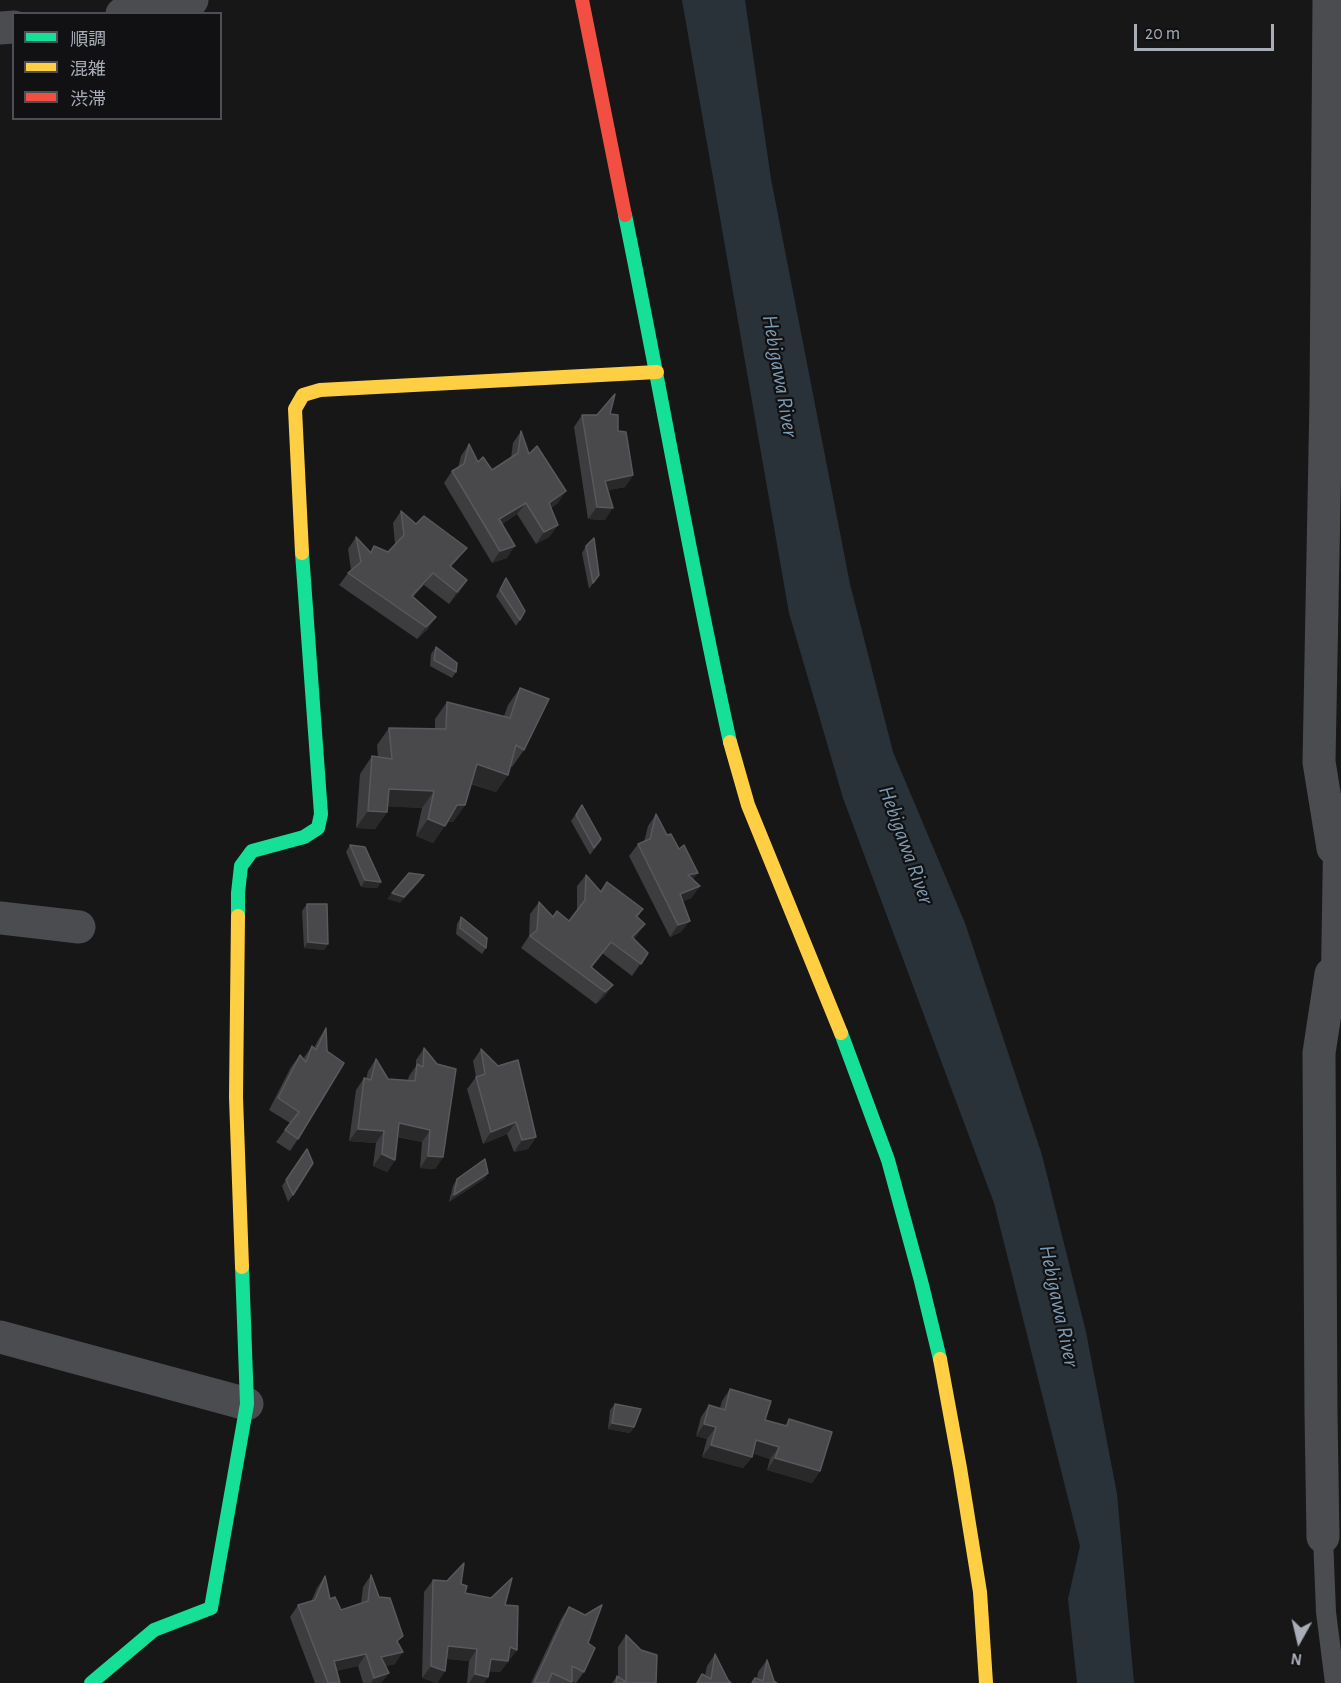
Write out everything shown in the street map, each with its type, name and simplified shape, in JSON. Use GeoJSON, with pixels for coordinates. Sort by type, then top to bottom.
{"type":"FeatureCollection","features":[{"type":"Feature","properties":{"kind":"street"},"geometry":{"type":"LineString","coordinates":[[132,12],[192,0]]}},
{"type":"Feature","properties":{"kind":"street"},"geometry":{"type":"LineString","coordinates":[[582,0],[657,372],[705,629],[733,756],[748,806],[849,1052],[884,1149],[921,1281],[940,1360],[980,1592],[986,1683]]}},
{"type":"Feature","properties":{"kind":"street"},"geometry":{"type":"LineString","coordinates":[[1329,0],[1326,399],[1319,762],[1333,848]]}},
{"type":"Feature","properties":{"kind":"street"},"geometry":{"type":"LineString","coordinates":[[91,1683],[154,1630],[212,1608],[247,1404],[236,1097],[238,893],[241,866],[252,851],[304,837],[318,828],[321,814],[302,549],[295,409],[303,395],[320,390],[657,372]]}},
{"type":"Feature","properties":{"kind":"street"},"geometry":{"type":"LineString","coordinates":[[0,918],[79,927]]}},
{"type":"Feature","properties":{"kind":"street"},"geometry":{"type":"LineString","coordinates":[[1323,1537],[1319,1053],[1330,974]]}},
{"type":"Feature","properties":{"kind":"street"},"geometry":{"type":"LineString","coordinates":[[0,1337],[247,1404]]}},
{"type":"Feature","properties":{"kind":"lane"},"geometry":{"type":"LineString","coordinates":[[1330,974],[1333,848]]}},
{"type":"Feature","properties":{"kind":"lane"},"geometry":{"type":"LineString","coordinates":[[1323,1537],[1326,1612],[1335,1683]]}},
{"type":"Feature","properties":{"kind":"water","name":"Hebigawa River"},"geometry":{"type":"Polygon","coordinates":[[[682,0],[745,0],[771,179],[850,584],[893,752],[965,923],[1042,1155],[1086,1332],[1117,1494],[1134,1683],[1077,1683],[1068,1599],[1080,1546],[994,1203],[843,798],[789,613],[682,0]]]}},
{"type":"Feature","properties":{"kind":"building"},"geometry":{"type":"Polygon","coordinates":[[[615,394],[610,414],[618,415],[618,431],[626,432],[633,475],[605,481],[613,508],[597,507],[582,415],[597,415],[615,394]]]}},
{"type":"Feature","properties":{"kind":"building"},"geometry":{"type":"Polygon","coordinates":[[[521,431],[529,454],[537,446],[566,491],[549,503],[558,525],[544,532],[526,503],[499,519],[515,546],[500,551],[452,471],[464,464],[469,444],[478,462],[483,457],[492,470],[518,453],[521,431]]]}},
{"type":"Feature","properties":{"kind":"building"},"geometry":{"type":"Polygon","coordinates":[[[401,511],[416,524],[424,516],[467,548],[450,566],[467,580],[457,592],[433,573],[412,596],[436,617],[426,627],[348,573],[361,562],[356,537],[371,553],[374,546],[388,552],[404,535],[401,511]]]}},
{"type":"Feature","properties":{"kind":"building"},"geometry":{"type":"Polygon","coordinates":[[[594,538],[599,575],[593,583],[586,546],[594,538]]]}},
{"type":"Feature","properties":{"kind":"building"},"geometry":{"type":"Polygon","coordinates":[[[506,578],[525,611],[520,620],[500,590],[506,578]]]}},
{"type":"Feature","properties":{"kind":"building"},"geometry":{"type":"Polygon","coordinates":[[[436,647],[457,663],[456,672],[434,660],[436,647]]]}},
{"type":"Feature","properties":{"kind":"building"},"geometry":{"type":"Polygon","coordinates":[[[520,688],[549,699],[524,750],[516,745],[508,775],[477,764],[465,805],[457,805],[445,826],[428,819],[434,791],[389,789],[387,812],[368,811],[372,756],[392,759],[389,728],[446,729],[447,702],[510,718],[520,688]]]}},
{"type":"Feature","properties":{"kind":"building"},"geometry":{"type":"Polygon","coordinates":[[[582,805],[601,839],[594,848],[576,815],[582,805]]]}},
{"type":"Feature","properties":{"kind":"building"},"geometry":{"type":"Polygon","coordinates":[[[656,814],[667,835],[671,834],[679,849],[684,845],[698,873],[688,875],[700,886],[680,894],[690,921],[678,925],[638,844],[650,839],[656,814]]]}},
{"type":"Feature","properties":{"kind":"building"},"geometry":{"type":"Polygon","coordinates":[[[350,845],[365,847],[381,882],[365,880],[350,845]]]}},
{"type":"Feature","properties":{"kind":"building"},"geometry":{"type":"Polygon","coordinates":[[[409,873],[424,875],[404,897],[392,893],[409,873]]]}},
{"type":"Feature","properties":{"kind":"building"},"geometry":{"type":"Polygon","coordinates":[[[586,875],[601,892],[607,882],[643,909],[636,916],[645,924],[632,937],[648,953],[641,964],[611,942],[591,967],[613,985],[605,992],[530,936],[537,930],[539,902],[553,917],[557,911],[569,921],[585,900],[586,875]]]}},
{"type":"Feature","properties":{"kind":"building"},"geometry":{"type":"Polygon","coordinates":[[[307,904],[327,904],[328,944],[308,942],[307,904]]]}},
{"type":"Feature","properties":{"kind":"building"},"geometry":{"type":"Polygon","coordinates":[[[461,917],[487,938],[486,948],[460,928],[461,917]]]}},
{"type":"Feature","properties":{"kind":"building"},"geometry":{"type":"Polygon","coordinates":[[[326,1028],[327,1051],[344,1063],[298,1139],[285,1130],[299,1112],[278,1098],[300,1055],[306,1062],[312,1046],[316,1050],[326,1028]]]}},
{"type":"Feature","properties":{"kind":"building"},"geometry":{"type":"Polygon","coordinates":[[[424,1048],[437,1064],[456,1069],[443,1157],[428,1156],[430,1130],[399,1123],[395,1160],[382,1154],[384,1131],[358,1129],[364,1078],[371,1080],[376,1059],[388,1079],[415,1081],[417,1064],[423,1067],[424,1048]]]}},
{"type":"Feature","properties":{"kind":"building"},"geometry":{"type":"Polygon","coordinates":[[[481,1049],[498,1066],[518,1060],[536,1137],[522,1140],[516,1122],[491,1132],[476,1077],[485,1074],[481,1049]]]}},
{"type":"Feature","properties":{"kind":"building"},"geometry":{"type":"Polygon","coordinates":[[[307,1149],[313,1163],[293,1195],[286,1180],[307,1149]]]}},
{"type":"Feature","properties":{"kind":"building"},"geometry":{"type":"Polygon","coordinates":[[[485,1159],[488,1173],[454,1195],[457,1179],[485,1159]]]}},
{"type":"Feature","properties":{"kind":"building"},"geometry":{"type":"Polygon","coordinates":[[[730,1389],[771,1401],[765,1420],[787,1426],[789,1419],[832,1432],[820,1471],[775,1458],[779,1447],[756,1440],[752,1457],[711,1445],[716,1427],[704,1424],[709,1405],[725,1410],[730,1389]]]}},
{"type":"Feature","properties":{"kind":"building"},"geometry":{"type":"Polygon","coordinates":[[[615,1404],[641,1409],[634,1427],[612,1423],[615,1404]]]}},
{"type":"Feature","properties":{"kind":"building"},"geometry":{"type":"Polygon","coordinates":[[[464,1563],[461,1584],[467,1586],[465,1593],[491,1598],[512,1578],[505,1605],[518,1606],[517,1650],[510,1647],[508,1661],[491,1659],[488,1677],[475,1674],[477,1649],[448,1646],[445,1671],[431,1666],[433,1580],[447,1581],[464,1563]]]}},
{"type":"Feature","properties":{"kind":"building"},"geometry":{"type":"Polygon","coordinates":[[[371,1575],[379,1597],[390,1598],[403,1636],[397,1641],[403,1652],[381,1657],[389,1673],[374,1678],[366,1654],[334,1661],[340,1683],[328,1683],[298,1605],[315,1600],[325,1576],[330,1599],[335,1597],[341,1610],[368,1601],[371,1575]]]}},
{"type":"Feature","properties":{"kind":"building"},"geometry":{"type":"Polygon","coordinates":[[[602,1605],[588,1643],[595,1648],[584,1672],[572,1666],[572,1682],[552,1673],[548,1683],[534,1683],[569,1607],[585,1615],[602,1605]]]}},
{"type":"Feature","properties":{"kind":"building"},"geometry":{"type":"Polygon","coordinates":[[[626,1635],[641,1650],[657,1655],[656,1683],[616,1683],[617,1676],[626,1682],[626,1635]]]}},
{"type":"Feature","properties":{"kind":"building"},"geometry":{"type":"Polygon","coordinates":[[[715,1654],[731,1683],[697,1683],[702,1674],[711,1679],[715,1654]]]}},
{"type":"Feature","properties":{"kind":"building"},"geometry":{"type":"Polygon","coordinates":[[[767,1660],[774,1681],[777,1683],[752,1683],[755,1678],[763,1681],[767,1660]]]}},
{"type":"Feature","properties":{"kind":"traffic: fast"},"geometry":{"type":"LineString","coordinates":[[625,215],[702,611],[730,742]]}},
{"type":"Feature","properties":{"kind":"traffic: fast"},"geometry":{"type":"LineString","coordinates":[[238,916],[241,866],[252,851],[304,837],[318,828],[321,814],[302,553]]}},
{"type":"Feature","properties":{"kind":"traffic: fast"},"geometry":{"type":"LineString","coordinates":[[841,1033],[888,1160],[940,1359]]}},
{"type":"Feature","properties":{"kind":"traffic: fast"},"geometry":{"type":"LineString","coordinates":[[91,1683],[154,1630],[211,1608],[247,1404],[242,1267]]}},
{"type":"Feature","properties":{"kind":"traffic: slow"},"geometry":{"type":"LineString","coordinates":[[302,553],[295,409],[303,395],[320,390],[657,372]]}},
{"type":"Feature","properties":{"kind":"traffic: slow"},"geometry":{"type":"LineString","coordinates":[[730,742],[748,805],[841,1033]]}},
{"type":"Feature","properties":{"kind":"traffic: slow"},"geometry":{"type":"LineString","coordinates":[[238,916],[236,1097],[242,1267]]}},
{"type":"Feature","properties":{"kind":"traffic: slow"},"geometry":{"type":"LineString","coordinates":[[940,1359],[980,1592],[986,1683]]}},
{"type":"Feature","properties":{"kind":"traffic: jam"},"geometry":{"type":"LineString","coordinates":[[582,0],[625,215]]}}]}
